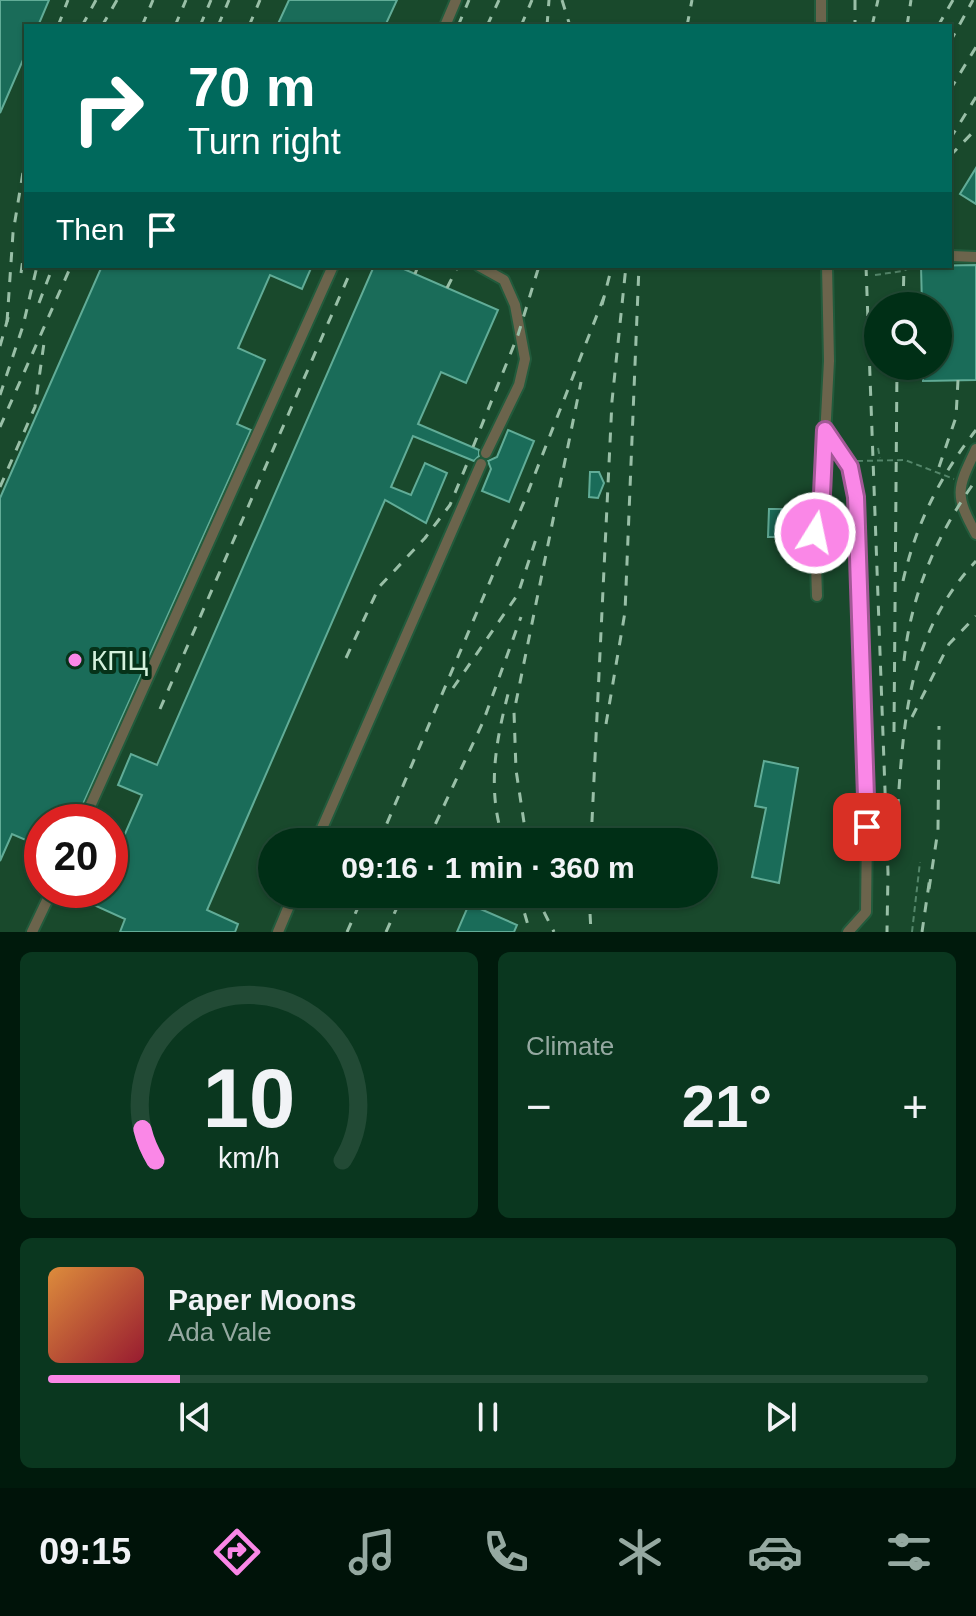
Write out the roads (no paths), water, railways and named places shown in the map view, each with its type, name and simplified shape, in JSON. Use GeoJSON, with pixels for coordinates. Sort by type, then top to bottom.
{"type":"FeatureCollection","features":[{"type":"Feature","properties":{"kind":"lane"},"geometry":{"type":"LineString","coordinates":[[446,24],[456,0]]}},
{"type":"Feature","properties":{"kind":"lane"},"geometry":{"type":"LineString","coordinates":[[821,0],[821,24]]}},
{"type":"Feature","properties":{"kind":"lane"},"geometry":{"type":"LineString","coordinates":[[952,256],[976,257]]}},
{"type":"Feature","properties":{"kind":"lane"},"geometry":{"type":"LineString","coordinates":[[91,804],[332,268]]}},
{"type":"Feature","properties":{"kind":"lane"},"geometry":{"type":"LineString","coordinates":[[483,268],[504,280],[515,305],[525,359],[519,385],[486,453]]}},
{"type":"Feature","properties":{"kind":"lane"},"geometry":{"type":"LineString","coordinates":[[817,596],[815,533],[822,494],[829,361],[827,268]]}},
{"type":"Feature","properties":{"kind":"lane"},"geometry":{"type":"LineString","coordinates":[[825,430],[850,467],[857,513],[867,827],[866,912],[848,932]]}},
{"type":"Feature","properties":{"kind":"lane"},"geometry":{"type":"LineString","coordinates":[[976,449],[960,482],[958,497],[976,534]]}},
{"type":"Feature","properties":{"kind":"lane"},"geometry":{"type":"LineString","coordinates":[[322,828],[481,464]]}},
{"type":"Feature","properties":{"kind":"lane"},"geometry":{"type":"LineString","coordinates":[[32,932],[43,908]]}},
{"type":"Feature","properties":{"kind":"lane"},"geometry":{"type":"LineString","coordinates":[[278,932],[288,908]]}},
{"type":"Feature","properties":{"kind":"railway"},"geometry":{"type":"LineString","coordinates":[[59,24],[68,0]]}},
{"type":"Feature","properties":{"kind":"railway"},"geometry":{"type":"LineString","coordinates":[[83,24],[96,0]]}},
{"type":"Feature","properties":{"kind":"railway"},"geometry":{"type":"LineString","coordinates":[[103,24],[117,0]]}},
{"type":"Feature","properties":{"kind":"railway"},"geometry":{"type":"LineString","coordinates":[[143,24],[153,0]]}},
{"type":"Feature","properties":{"kind":"railway"},"geometry":{"type":"LineString","coordinates":[[176,24],[186,0]]}},
{"type":"Feature","properties":{"kind":"railway"},"geometry":{"type":"LineString","coordinates":[[201,24],[211,0]]}},
{"type":"Feature","properties":{"kind":"railway"},"geometry":{"type":"LineString","coordinates":[[219,24],[229,0]]}},
{"type":"Feature","properties":{"kind":"railway"},"geometry":{"type":"LineString","coordinates":[[250,24],[260,0]]}},
{"type":"Feature","properties":{"kind":"railway"},"geometry":{"type":"LineString","coordinates":[[459,24],[469,0]]}},
{"type":"Feature","properties":{"kind":"railway"},"geometry":{"type":"LineString","coordinates":[[488,24],[499,0]]}},
{"type":"Feature","properties":{"kind":"railway"},"geometry":{"type":"LineString","coordinates":[[522,24],[532,0]]}},
{"type":"Feature","properties":{"kind":"railway"},"geometry":{"type":"LineString","coordinates":[[547,24],[549,0]]}},
{"type":"Feature","properties":{"kind":"railway"},"geometry":{"type":"LineString","coordinates":[[562,0],[569,24]]}},
{"type":"Feature","properties":{"kind":"railway"},"geometry":{"type":"LineString","coordinates":[[687,24],[692,0]]}},
{"type":"Feature","properties":{"kind":"railway"},"geometry":{"type":"LineString","coordinates":[[855,0],[855,24]]}},
{"type":"Feature","properties":{"kind":"railway"},"geometry":{"type":"LineString","coordinates":[[872,24],[878,0]]}},
{"type":"Feature","properties":{"kind":"railway"},"geometry":{"type":"LineString","coordinates":[[907,24],[911,0]]}},
{"type":"Feature","properties":{"kind":"railway"},"geometry":{"type":"LineString","coordinates":[[939,24],[953,0]]}},
{"type":"Feature","properties":{"kind":"railway"},"geometry":{"type":"LineString","coordinates":[[952,38],[973,0]]}},
{"type":"Feature","properties":{"kind":"railway"},"geometry":{"type":"LineString","coordinates":[[952,87],[976,47]]}},
{"type":"Feature","properties":{"kind":"railway"},"geometry":{"type":"LineString","coordinates":[[952,136],[976,97]]}},
{"type":"Feature","properties":{"kind":"railway"},"geometry":{"type":"LineString","coordinates":[[952,154],[976,129]]}},
{"type":"Feature","properties":{"kind":"railway"},"geometry":{"type":"LineString","coordinates":[[7,322],[13,233],[24,166]]}},
{"type":"Feature","properties":{"kind":"railway"},"geometry":{"type":"LineString","coordinates":[[21,273],[24,251]]}},
{"type":"Feature","properties":{"kind":"railway"},"geometry":{"type":"LineString","coordinates":[[0,395],[23,326],[37,268]]}},
{"type":"Feature","properties":{"kind":"railway"},"geometry":{"type":"LineString","coordinates":[[39,303],[52,268]]}},
{"type":"Feature","properties":{"kind":"railway"},"geometry":{"type":"LineString","coordinates":[[0,427],[70,268]]}},
{"type":"Feature","properties":{"kind":"railway"},"geometry":{"type":"LineString","coordinates":[[160,709],[352,268]]}},
{"type":"Feature","properties":{"kind":"railway"},"geometry":{"type":"LineString","coordinates":[[415,274],[417,268]]}},
{"type":"Feature","properties":{"kind":"railway"},"geometry":{"type":"LineString","coordinates":[[447,288],[457,268]]}},
{"type":"Feature","properties":{"kind":"railway"},"geometry":{"type":"LineString","coordinates":[[473,447],[518,335],[538,268]]}},
{"type":"Feature","properties":{"kind":"railway"},"geometry":{"type":"LineString","coordinates":[[602,305],[611,268]]}},
{"type":"Feature","properties":{"kind":"railway"},"geometry":{"type":"LineString","coordinates":[[592,828],[612,401],[626,268]]}},
{"type":"Feature","properties":{"kind":"railway"},"geometry":{"type":"LineString","coordinates":[[606,724],[625,612],[639,268]]}},
{"type":"Feature","properties":{"kind":"railway"},"geometry":{"type":"LineString","coordinates":[[866,268],[888,873],[887,932]]}},
{"type":"Feature","properties":{"kind":"railway"},"geometry":{"type":"LineString","coordinates":[[903,292],[904,268]]}},
{"type":"Feature","properties":{"kind":"railway"},"geometry":{"type":"LineString","coordinates":[[385,828],[526,497],[604,297]]}},
{"type":"Feature","properties":{"kind":"railway"},"geometry":{"type":"LineString","coordinates":[[0,346],[10,311]]}},
{"type":"Feature","properties":{"kind":"railway"},"geometry":{"type":"LineString","coordinates":[[0,487],[35,407],[44,343]]}},
{"type":"Feature","properties":{"kind":"railway"},"geometry":{"type":"LineString","coordinates":[[894,732],[897,380]]}},
{"type":"Feature","properties":{"kind":"railway"},"geometry":{"type":"LineString","coordinates":[[939,467],[956,417],[958,380]]}},
{"type":"Feature","properties":{"kind":"railway"},"geometry":{"type":"LineString","coordinates":[[525,828],[516,770],[514,712],[581,382]]}},
{"type":"Feature","properties":{"kind":"railway"},"geometry":{"type":"LineString","coordinates":[[903,581],[931,501],[976,430]]}},
{"type":"Feature","properties":{"kind":"railway"},"geometry":{"type":"LineString","coordinates":[[346,658],[379,587],[425,538],[450,505],[469,459]]}},
{"type":"Feature","properties":{"kind":"railway"},"geometry":{"type":"LineString","coordinates":[[904,661],[913,612],[928,566],[949,522],[976,480]]}},
{"type":"Feature","properties":{"kind":"railway"},"geometry":{"type":"LineString","coordinates":[[453,688],[518,594],[537,536]]}},
{"type":"Feature","properties":{"kind":"railway"},"geometry":{"type":"LineString","coordinates":[[896,829],[906,721],[921,654],[934,622],[952,591],[976,561]]}},
{"type":"Feature","properties":{"kind":"railway"},"geometry":{"type":"LineString","coordinates":[[912,717],[949,644],[976,616]]}},
{"type":"Feature","properties":{"kind":"railway"},"geometry":{"type":"LineString","coordinates":[[434,828],[483,722],[521,617]]}},
{"type":"Feature","properties":{"kind":"railway"},"geometry":{"type":"LineString","coordinates":[[500,828],[494,786],[495,768],[508,694]]}},
{"type":"Feature","properties":{"kind":"railway"},"geometry":{"type":"LineString","coordinates":[[929,889],[938,830],[939,726]]}},
{"type":"Feature","properties":{"kind":"railway"},"geometry":{"type":"LineString","coordinates":[[922,932],[930,877]]}},
{"type":"Feature","properties":{"kind":"railway"},"geometry":{"type":"LineString","coordinates":[[347,932],[358,908]]}},
{"type":"Feature","properties":{"kind":"railway"},"geometry":{"type":"LineString","coordinates":[[386,932],[397,908]]}},
{"type":"Feature","properties":{"kind":"railway"},"geometry":{"type":"LineString","coordinates":[[523,908],[530,932]]}},
{"type":"Feature","properties":{"kind":"railway"},"geometry":{"type":"LineString","coordinates":[[542,908],[554,932]]}},
{"type":"Feature","properties":{"kind":"railway"},"geometry":{"type":"LineString","coordinates":[[590,908],[591,932]]}},
{"type":"Feature","properties":{"kind":"place","name":"КПЦ"},"geometry":{"type":"Point","coordinates":[75,660]}}]}
